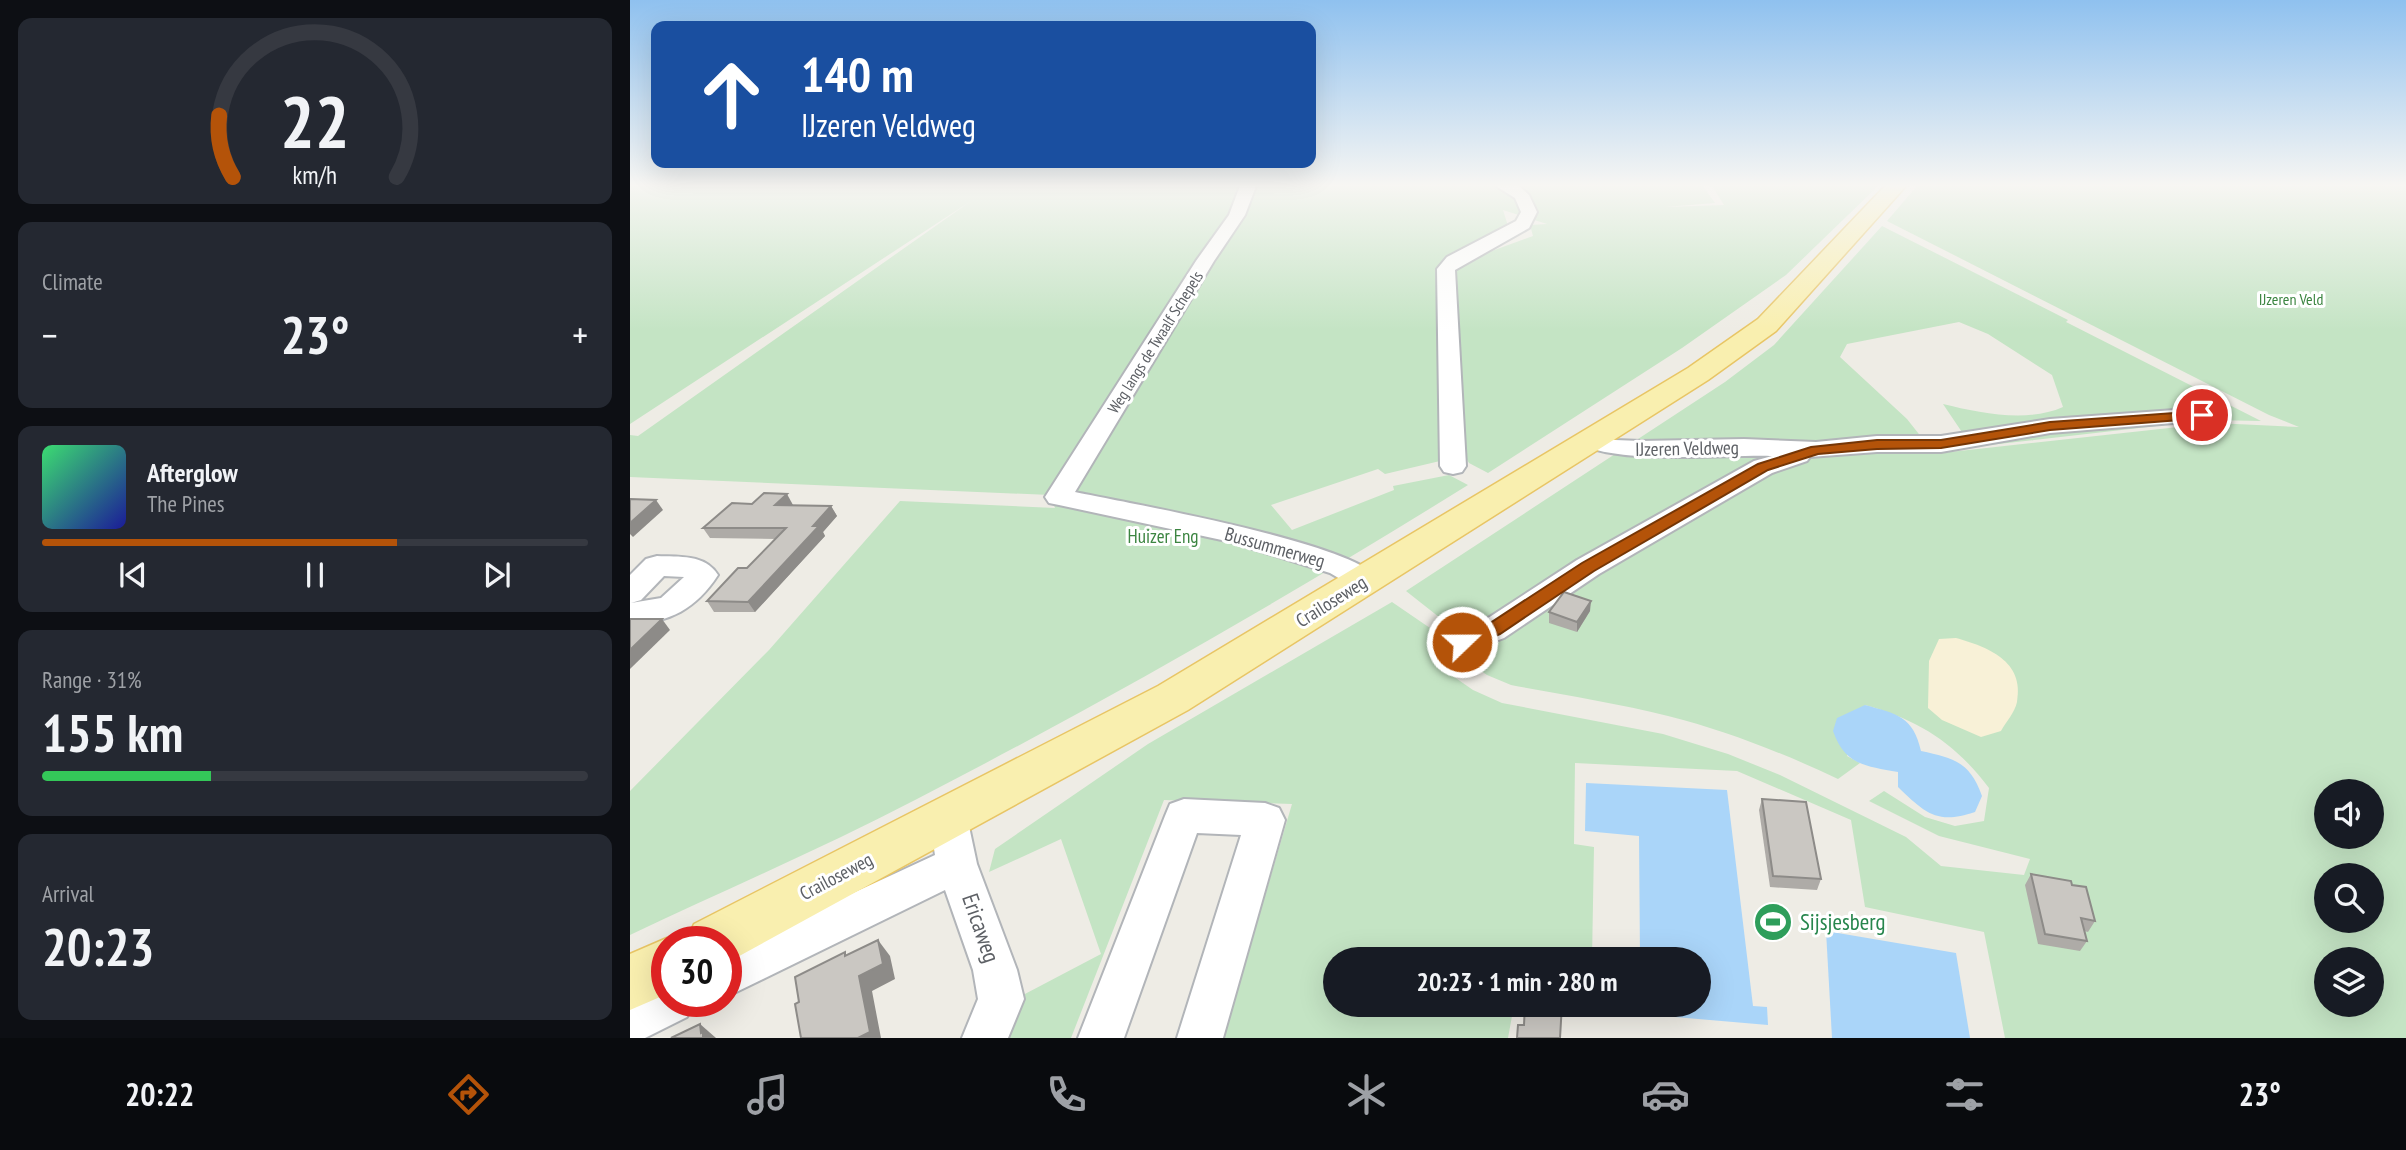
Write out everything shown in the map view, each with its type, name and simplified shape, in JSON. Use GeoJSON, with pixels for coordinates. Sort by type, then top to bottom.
{"type":"FeatureCollection","features":[{"type":"Feature","properties":{"kind":"main road","name":"Crailoseweg"},"geometry":{"type":"LineString","coordinates":[[742,930],[952,840],[1173,698],[1698,374],[1767,325],[1851,234]]}},
{"type":"Feature","properties":{"kind":"main road"},"geometry":{"type":"LineString","coordinates":[[630,982],[651,972]]}},
{"type":"Feature","properties":{"kind":"street","name":"Weg langs de Twaalf Schepels"},"geometry":{"type":"LineString","coordinates":[[1059,497],[1223,234]]}},
{"type":"Feature","properties":{"kind":"street"},"geometry":{"type":"LineString","coordinates":[[1453,466],[1446,269],[1454,261],[1504,234]]}},
{"type":"Feature","properties":{"kind":"street","name":"IJzeren Veldweg"},"geometry":{"type":"LineString","coordinates":[[1581,447],[1816,450],[1877,444],[1941,444],[2050,426],[2202,415]]}},
{"type":"Feature","properties":{"kind":"street"},"geometry":{"type":"LineString","coordinates":[[1462,642],[1493,630],[1588,567],[1763,467],[1816,450]]}},
{"type":"Feature","properties":{"kind":"street","name":"Bussummerweg"},"geometry":{"type":"LineString","coordinates":[[1059,497],[1237,534],[1341,566],[1365,580]]}},
{"type":"Feature","properties":{"kind":"street"},"geometry":{"type":"LineString","coordinates":[[630,593],[644,565],[692,568],[703,575],[679,603],[654,612],[630,614]]}},
{"type":"Feature","properties":{"kind":"street"},"geometry":{"type":"LineString","coordinates":[[1101,1038],[1184,816],[1265,820],[1200,1038]]}},
{"type":"Feature","properties":{"kind":"street","name":"Crailoseweg"},"geometry":{"type":"LineString","coordinates":[[742,965],[952,840]]}},
{"type":"Feature","properties":{"kind":"street","name":"Ericaweg"},"geometry":{"type":"LineString","coordinates":[[952,840],[995,970],[1001,999],[985,1038]]}},
{"type":"Feature","properties":{"kind":"street"},"geometry":{"type":"LineString","coordinates":[[630,1021],[651,1011]]}},
{"type":"Feature","properties":{"kind":"green space"},"geometry":{"type":"Polygon","coordinates":[[[630,234],[920,234],[630,424],[630,234]]]}},
{"type":"Feature","properties":{"kind":"green space","name":"Huizer Eng"},"geometry":{"type":"Polygon","coordinates":[[[924,234],[1493,234],[1445,261],[1438,394],[1440,461],[1385,474],[1378,469],[1271,505],[1292,530],[1394,490],[1393,486],[1449,475],[1468,485],[1264,608],[1057,725],[882,817],[630,935],[630,791],[769,650],[900,501],[1055,508],[1050,495],[630,477],[630,435],[638,436],[924,234]]]}},
{"type":"Feature","properties":{"kind":"green space"},"geometry":{"type":"Polygon","coordinates":[[[1828,234],[1786,275],[1682,348],[1488,473],[1469,463],[1464,455],[1456,268],[1489,252],[1533,236],[1828,234]]]}},
{"type":"Feature","properties":{"kind":"green space","name":"IJzeren Veld"},"geometry":{"type":"Polygon","coordinates":[[[1874,234],[1899,234],[2261,421],[2209,420],[1972,447],[1943,404],[2003,415],[2049,412],[2063,407],[2052,375],[1988,334],[1959,322],[1847,344],[1840,357],[1907,419],[1926,443],[1922,444],[1932,454],[2215,423],[2299,427],[2269,415],[1913,234],[2406,234],[2406,1038],[2005,1038],[1984,932],[1865,907],[1851,820],[1737,771],[1575,763],[1574,844],[1594,847],[1592,947],[1323,947],[1323,1017],[1512,1017],[1508,1038],[1223,1038],[1292,804],[1164,800],[1071,1038],[1006,1038],[1023,995],[1101,954],[1061,839],[989,872],[995,849],[1148,744],[1392,602],[1449,641],[1447,672],[1473,690],[1502,703],[1663,734],[1728,754],[1780,775],[1906,837],[1941,866],[2024,875],[2030,859],[1939,836],[1869,801],[1884,791],[1925,817],[1955,826],[1984,821],[1989,788],[1949,746],[1902,718],[1865,705],[1847,756],[1860,763],[1838,779],[1754,743],[1690,722],[1629,707],[1511,685],[1487,675],[1465,660],[1458,632],[1406,591],[1725,382],[1774,345],[1874,234]]]}},
{"type":"Feature","properties":{"kind":"sand"},"geometry":{"type":"Polygon","coordinates":[[[1956,638],[1980,646],[2002,658],[2015,676],[2017,702],[2001,731],[1981,737],[1942,720],[1928,708],[1929,661],[1939,639],[1956,638]]]}},
{"type":"Feature","properties":{"kind":"water"},"geometry":{"type":"Polygon","coordinates":[[[1865,705],[1902,718],[1913,730],[1921,751],[1952,759],[1966,769],[1982,796],[1975,812],[1951,817],[1932,814],[1916,804],[1898,787],[1898,772],[1866,765],[1850,757],[1833,731],[1837,718],[1865,705]]]}},
{"type":"Feature","properties":{"kind":"water"},"geometry":{"type":"Polygon","coordinates":[[[1586,783],[1727,790],[1753,1006],[1767,1007],[1768,1025],[1675,1017],[1711,1017],[1711,947],[1640,947],[1639,836],[1585,831],[1586,783]]]}},
{"type":"Feature","properties":{"kind":"water"},"geometry":{"type":"Polygon","coordinates":[[[1826,931],[1956,953],[1970,1038],[1832,1038],[1826,931]]]}},
{"type":"Feature","properties":{"kind":"building"},"geometry":{"type":"Polygon","coordinates":[[[764,493],[787,494],[775,505],[831,506],[813,526],[819,526],[748,602],[707,601],[738,568],[747,568],[786,528],[703,528],[732,503],[752,504],[764,493]]]}},
{"type":"Feature","properties":{"kind":"building"},"geometry":{"type":"Polygon","coordinates":[[[630,499],[656,500],[630,523],[630,499]]]}},
{"type":"Feature","properties":{"kind":"building"},"geometry":{"type":"Polygon","coordinates":[[[1564,592],[1591,601],[1577,622],[1549,612],[1564,592]]]}},
{"type":"Feature","properties":{"kind":"building"},"geometry":{"type":"Polygon","coordinates":[[[630,619],[662,619],[630,650],[630,619]]]}},
{"type":"Feature","properties":{"kind":"building"},"geometry":{"type":"Polygon","coordinates":[[[1762,799],[1806,802],[1821,879],[1773,876],[1762,799]]]}},
{"type":"Feature","properties":{"kind":"building"},"geometry":{"type":"Polygon","coordinates":[[[2031,874],[2071,881],[2072,885],[2086,887],[2095,921],[2081,918],[2087,941],[2045,934],[2031,874]]]}},
{"type":"Feature","properties":{"kind":"building"},"geometry":{"type":"Polygon","coordinates":[[[878,940],[883,964],[859,976],[870,1032],[858,1038],[801,1038],[795,1004],[799,1002],[795,977],[845,952],[845,956],[878,940]]]}},
{"type":"Feature","properties":{"kind":"building"},"geometry":{"type":"Polygon","coordinates":[[[1524,1017],[1561,1017],[1560,1038],[1517,1038],[1518,1025],[1524,1025],[1524,1017]]]}},
{"type":"Feature","properties":{"kind":"building"},"geometry":{"type":"Polygon","coordinates":[[[700,1024],[703,1038],[671,1038],[700,1024]]]}},
{"type":"Feature","properties":{"kind":"place","name":"Sijsjesberg"},"geometry":{"type":"Point","coordinates":[1773,922]}},
{"type":"Feature","properties":{"kind":"route"},"geometry":{"type":"LineString","coordinates":[[1462,642],[1493,630],[1588,567],[1763,467],[1816,450],[1877,444],[1941,444],[2050,426],[2202,415]]}}]}
